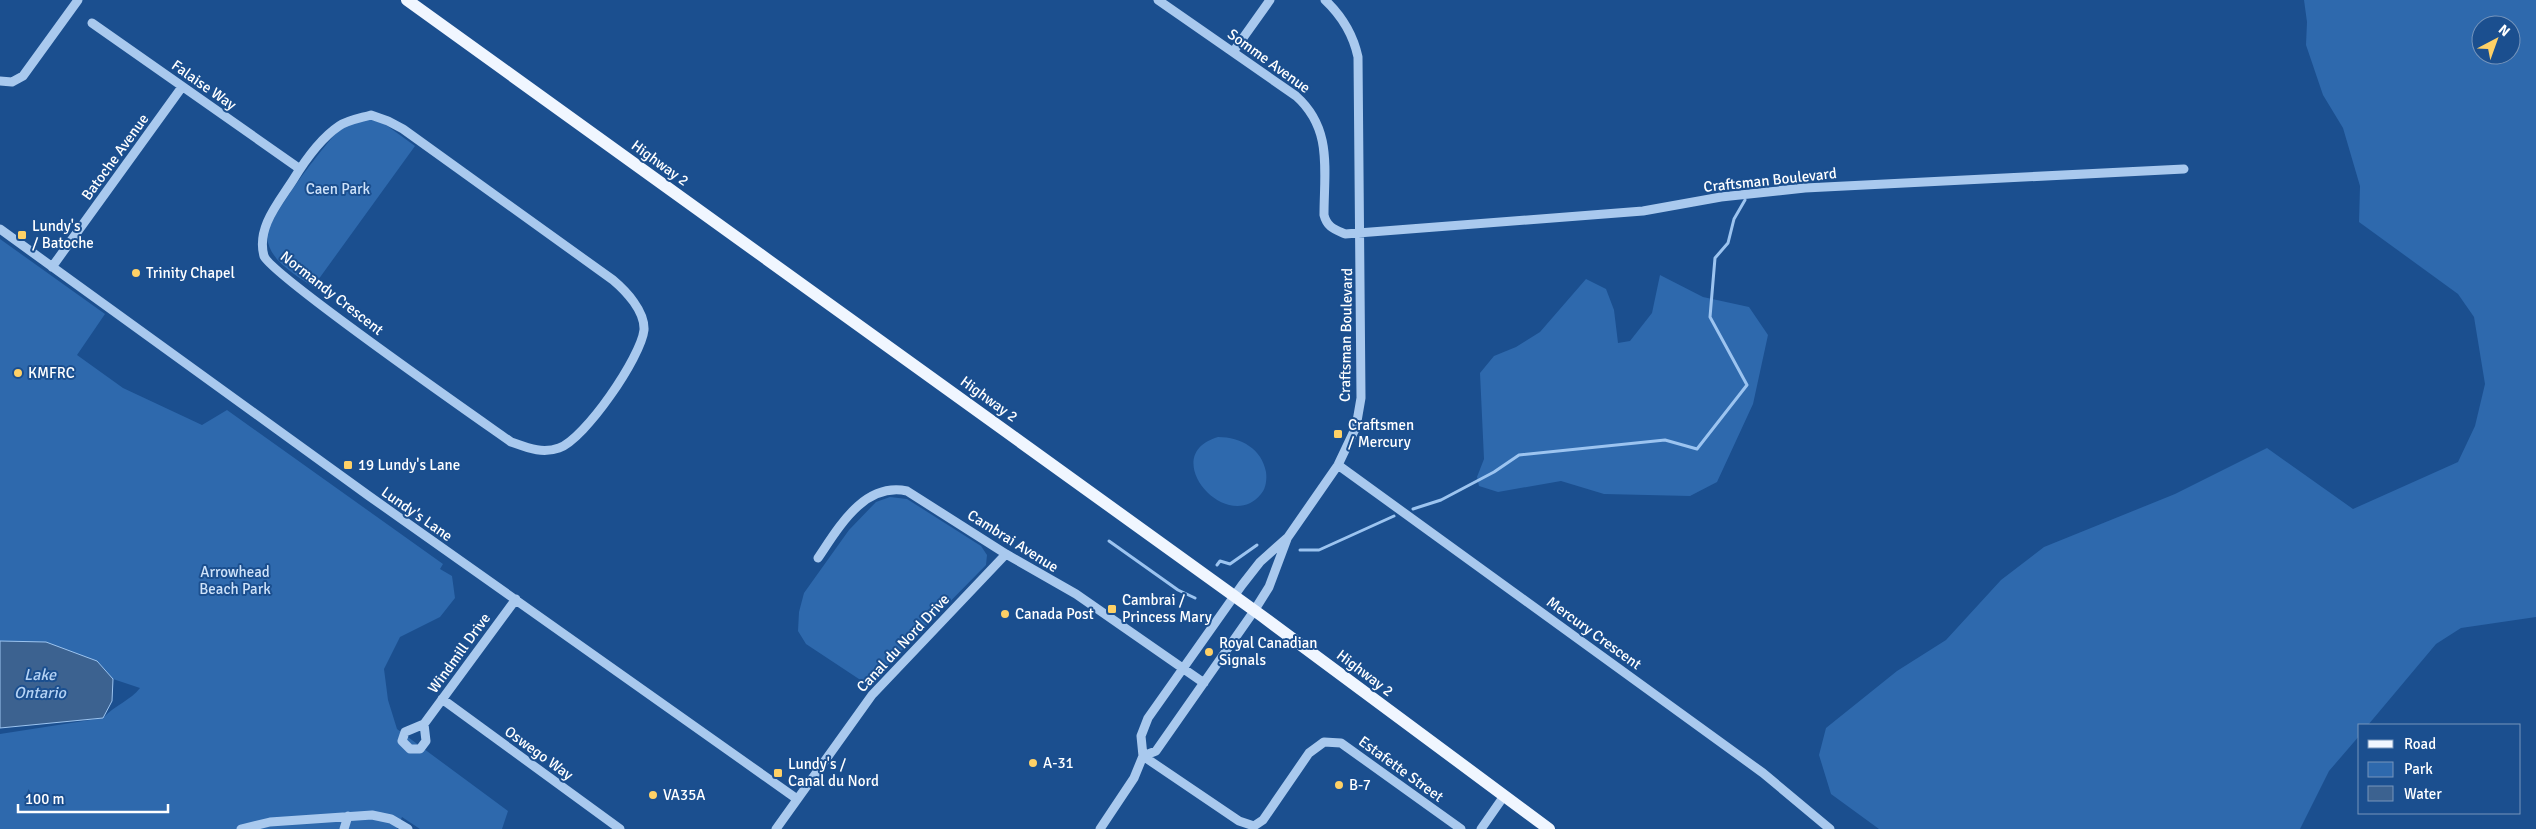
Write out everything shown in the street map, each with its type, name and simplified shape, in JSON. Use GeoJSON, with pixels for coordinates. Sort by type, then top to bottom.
{"type":"FeatureCollection","features":[{"type":"Feature","properties":{"kind":"main road","name":"Highway 2"},"geometry":{"type":"LineString","coordinates":[[407,0],[1234,596],[1549,829]]}},
{"type":"Feature","properties":{"kind":"street"},"geometry":{"type":"LineString","coordinates":[[0,81],[12,82],[23,76],[78,0]]}},
{"type":"Feature","properties":{"kind":"street","name":"Somme Avenue"},"geometry":{"type":"LineString","coordinates":[[1158,0],[1296,96],[1312,112],[1320,129],[1324,146],[1324,215],[1326,223],[1330,228],[1345,234],[1360,234]]}},
{"type":"Feature","properties":{"kind":"street"},"geometry":{"type":"LineString","coordinates":[[1233,52],[1270,0]]}},
{"type":"Feature","properties":{"kind":"street","name":"Craftsman Boulevard"},"geometry":{"type":"LineString","coordinates":[[1288,537],[1269,588],[1254,611],[1156,750],[1143,756],[1141,736],[1148,718],[1260,562],[1288,537],[1338,465],[1356,427],[1361,398],[1358,57],[1350,31],[1325,0]]}},
{"type":"Feature","properties":{"kind":"street","name":"Falaise Way"},"geometry":{"type":"LineString","coordinates":[[92,22],[300,169]]}},
{"type":"Feature","properties":{"kind":"street","name":"Batoche Avenue"},"geometry":{"type":"LineString","coordinates":[[52,267],[182,86]]}},
{"type":"Feature","properties":{"kind":"street","name":"Normandy Crescent"},"geometry":{"type":"LineString","coordinates":[[371,115],[388,121],[613,280],[630,294],[644,328],[638,353],[584,430],[560,448],[537,452],[512,442],[281,274],[264,257],[263,237],[268,220],[300,169],[340,125],[371,115]]}},
{"type":"Feature","properties":{"kind":"street","name":"Craftsman Boulevard"},"geometry":{"type":"LineString","coordinates":[[1360,234],[1643,211],[1721,197],[1805,188],[2184,169]]}},
{"type":"Feature","properties":{"kind":"street","name":"Lundy's Lane"},"geometry":{"type":"LineString","coordinates":[[0,229],[361,491],[516,599],[797,800]]}},
{"type":"Feature","properties":{"kind":"street","name":"Mercury Crescent"},"geometry":{"type":"LineString","coordinates":[[1338,465],[1763,773],[1830,829]]}},
{"type":"Feature","properties":{"kind":"street","name":"Cambrai Avenue"},"geometry":{"type":"LineString","coordinates":[[818,558],[849,516],[866,498],[877,492],[897,489],[914,494],[1006,554],[1076,594],[1204,683]]}},
{"type":"Feature","properties":{"kind":"street","name":"Canal du Nord Drive"},"geometry":{"type":"LineString","coordinates":[[776,829],[884,680],[1006,554]]}},
{"type":"Feature","properties":{"kind":"street","name":"Windmill Drive"},"geometry":{"type":"LineString","coordinates":[[424,724],[516,599]]}},
{"type":"Feature","properties":{"kind":"street","name":"Oswego Way"},"geometry":{"type":"LineString","coordinates":[[442,698],[620,829]]}},
{"type":"Feature","properties":{"kind":"street","name":"Estafette Street"},"geometry":{"type":"LineString","coordinates":[[1143,756],[1239,821],[1254,826],[1263,820],[1309,753],[1324,742],[1341,743],[1461,829]]}},
{"type":"Feature","properties":{"kind":"street"},"geometry":{"type":"LineString","coordinates":[[1100,829],[1134,778],[1143,756]]}},
{"type":"Feature","properties":{"kind":"street"},"geometry":{"type":"LineString","coordinates":[[1481,829],[1504,796]]}},
{"type":"Feature","properties":{"kind":"street"},"geometry":{"type":"LineString","coordinates":[[241,829],[270,822],[372,815],[391,819],[408,829]]}},
{"type":"Feature","properties":{"kind":"street"},"geometry":{"type":"LineString","coordinates":[[344,829],[348,816]]}},
{"type":"Feature","properties":{"kind":"green space"},"geometry":{"type":"Polygon","coordinates":[[[2304,0],[2536,0],[2536,617],[2461,628],[2436,644],[2369,724],[2358,724],[2358,737],[2329,771],[2300,829],[1879,829],[1831,794],[1819,755],[1826,728],[1897,671],[1946,640],[2001,580],[2044,547],[2175,494],[2267,448],[2353,509],[2458,462],[2475,426],[2485,384],[2474,317],[2458,294],[2359,222],[2360,186],[2343,128],[2323,95],[2306,45],[2307,22],[2304,0]]]}},
{"type":"Feature","properties":{"kind":"green space","name":"Caen Park"},"geometry":{"type":"Polygon","coordinates":[[[367,118],[382,122],[415,146],[313,287],[278,260],[269,246],[267,237],[269,228],[297,182],[339,130],[349,124],[367,118]]]}},
{"type":"Feature","properties":{"kind":"green space","name":"Arrowhead Beach Park"},"geometry":{"type":"Polygon","coordinates":[[[0,239],[105,314],[77,355],[123,388],[202,425],[227,410],[443,564],[440,569],[452,576],[455,598],[440,617],[400,637],[384,669],[388,700],[397,729],[508,811],[502,829],[420,829],[402,817],[397,829],[0,829],[0,734],[103,718],[140,688],[113,679],[97,661],[0,641],[0,239]]]}},
{"type":"Feature","properties":{"kind":"green space"},"geometry":{"type":"Polygon","coordinates":[[[1660,275],[1703,297],[1749,307],[1768,335],[1753,404],[1717,482],[1690,496],[1604,494],[1561,481],[1498,492],[1479,486],[1477,477],[1484,459],[1480,373],[1494,356],[1516,347],[1540,332],[1586,279],[1606,289],[1614,310],[1618,343],[1630,341],[1652,313],[1660,275]]]}},
{"type":"Feature","properties":{"kind":"green space"},"geometry":{"type":"Polygon","coordinates":[[[1218,437],[1235,439],[1249,446],[1264,464],[1266,484],[1264,489],[1261,494],[1247,504],[1231,505],[1216,499],[1204,488],[1195,474],[1194,459],[1201,446],[1218,437]]]}},
{"type":"Feature","properties":{"kind":"green space"},"geometry":{"type":"Polygon","coordinates":[[[890,497],[907,499],[981,546],[987,555],[986,565],[871,682],[865,683],[806,644],[798,631],[799,612],[804,593],[849,530],[876,502],[890,497]]]}},
{"type":"Feature","properties":{"kind":"water","name":"Lake Ontario"},"geometry":{"type":"Polygon","coordinates":[[[0,641],[46,642],[97,661],[113,679],[112,701],[103,718],[0,728],[0,641]]]}},
{"type":"Feature","properties":{"kind":"waterway"},"geometry":{"type":"LineString","coordinates":[[1413,509],[1441,500],[1494,472],[1519,455],[1665,440],[1697,449],[1747,385],[1710,317],[1715,258],[1728,243],[1734,219],[1745,200]]}},
{"type":"Feature","properties":{"kind":"waterway"},"geometry":{"type":"LineString","coordinates":[[1300,550],[1319,550],[1394,516]]}},
{"type":"Feature","properties":{"kind":"waterway"},"geometry":{"type":"LineString","coordinates":[[1109,541],[1178,590],[1195,598]]}},
{"type":"Feature","properties":{"kind":"waterway"},"geometry":{"type":"LineString","coordinates":[[1217,565],[1220,561],[1230,564],[1257,545]]}},
{"type":"Feature","properties":{"kind":"place","name":"Lundy's / Batoche"},"geometry":{"type":"Point","coordinates":[22,235]}},
{"type":"Feature","properties":{"kind":"place","name":"Trinity Chapel"},"geometry":{"type":"Point","coordinates":[136,273]}},
{"type":"Feature","properties":{"kind":"place","name":"KMFRC"},"geometry":{"type":"Point","coordinates":[18,373]}},
{"type":"Feature","properties":{"kind":"place","name":"Craftsmen / Mercury"},"geometry":{"type":"Point","coordinates":[1338,434]}},
{"type":"Feature","properties":{"kind":"place","name":"19 Lundy's Lane"},"geometry":{"type":"Point","coordinates":[348,465]}},
{"type":"Feature","properties":{"kind":"place","name":"Cambrai / Princess Mary"},"geometry":{"type":"Point","coordinates":[1112,609]}},
{"type":"Feature","properties":{"kind":"place","name":"Canada Post"},"geometry":{"type":"Point","coordinates":[1005,614]}},
{"type":"Feature","properties":{"kind":"place","name":"Royal Canadian Signals"},"geometry":{"type":"Point","coordinates":[1209,652]}},
{"type":"Feature","properties":{"kind":"place","name":"A-31"},"geometry":{"type":"Point","coordinates":[1033,763]}},
{"type":"Feature","properties":{"kind":"place","name":"Lundy's / Canal du Nord"},"geometry":{"type":"Point","coordinates":[778,773]}},
{"type":"Feature","properties":{"kind":"place","name":"B-7"},"geometry":{"type":"Point","coordinates":[1339,785]}},
{"type":"Feature","properties":{"kind":"place","name":"VA35A"},"geometry":{"type":"Point","coordinates":[653,795]}}]}
